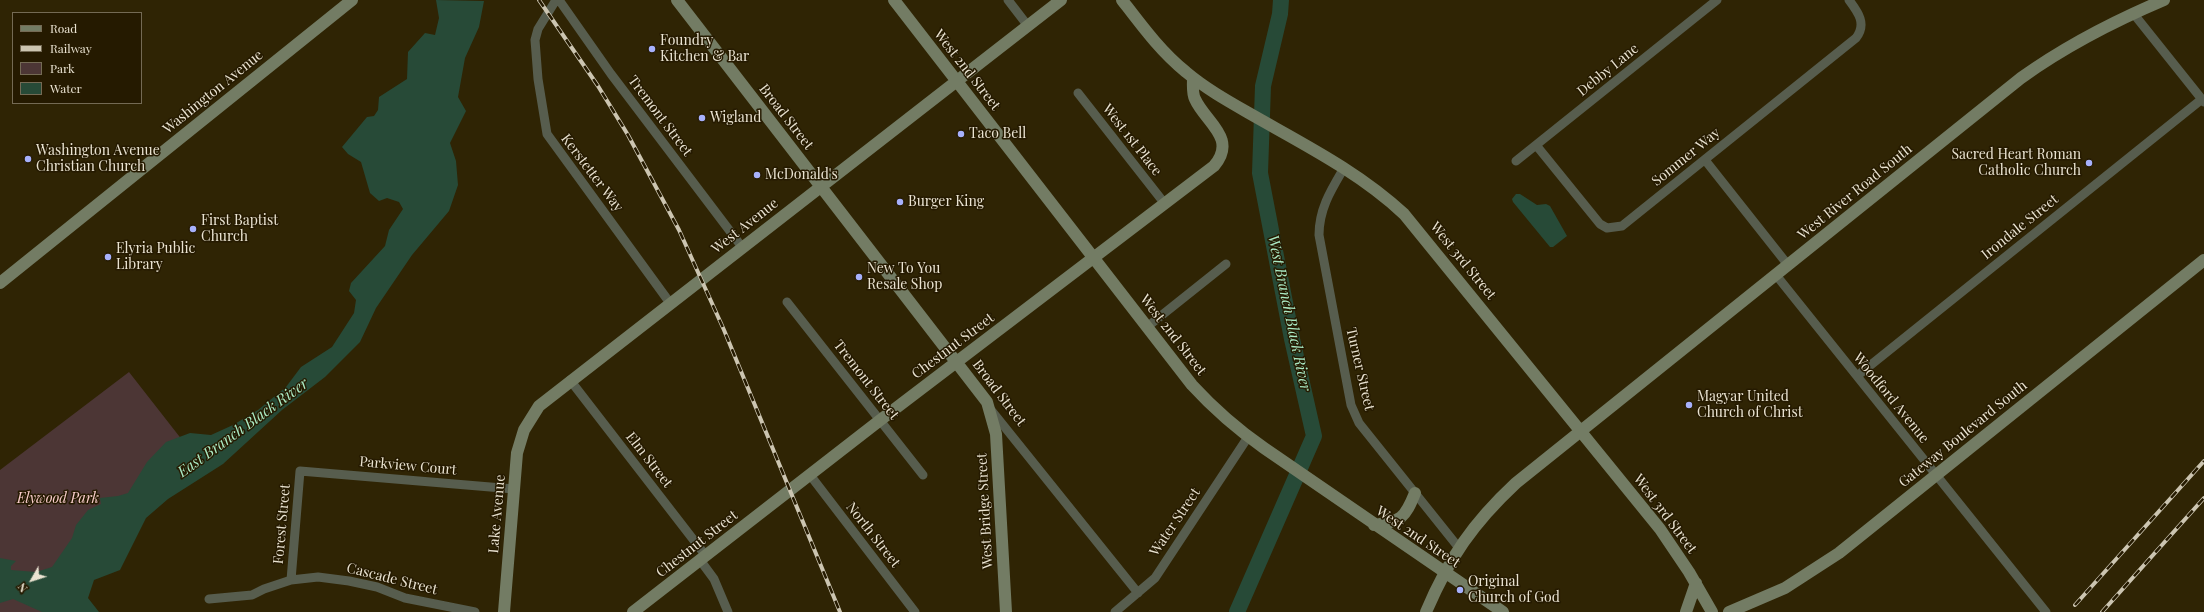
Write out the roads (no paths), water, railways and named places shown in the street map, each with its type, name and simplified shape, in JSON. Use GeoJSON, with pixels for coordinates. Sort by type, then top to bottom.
{"type":"FeatureCollection","features":[{"type":"Feature","properties":{"kind":"main road","name":"Washington Avenue"},"geometry":{"type":"LineString","coordinates":[[0,283],[352,0]]}},
{"type":"Feature","properties":{"kind":"main road","name":"Broad Street"},"geometry":{"type":"LineString","coordinates":[[677,0],[982,394],[989,408]]}},
{"type":"Feature","properties":{"kind":"main road","name":"West 2nd Street"},"geometry":{"type":"LineString","coordinates":[[894,0],[1192,385],[1212,406],[1248,437],[1277,458],[1503,612]]}},
{"type":"Feature","properties":{"kind":"main road","name":"West Avenue"},"geometry":{"type":"LineString","coordinates":[[529,421],[539,406],[570,380],[1061,0]]}},
{"type":"Feature","properties":{"kind":"main road","name":"West 3rd Street"},"geometry":{"type":"LineString","coordinates":[[1122,0],[1156,43],[1193,78],[1225,99],[1344,168],[1390,201],[1419,230],[1660,529],[1696,583],[1712,612]]}},
{"type":"Feature","properties":{"kind":"main road","name":"West River Road South"},"geometry":{"type":"LineString","coordinates":[[1426,612],[1443,572],[1479,520],[1497,501],[2021,78],[2063,49],[2094,31],[2164,0]]}},
{"type":"Feature","properties":{"kind":"main road","name":"Chestnut Street"},"geometry":{"type":"LineString","coordinates":[[633,612],[1214,166],[1222,152],[1220,133],[1195,99],[1193,78]]}},
{"type":"Feature","properties":{"kind":"main road","name":"Gateway Boulevard South"},"geometry":{"type":"LineString","coordinates":[[1729,612],[1778,592],[1813,572],[1936,476],[2204,260]]}},
{"type":"Feature","properties":{"kind":"main road","name":"West Bridge Street"},"geometry":{"type":"LineString","coordinates":[[989,408],[996,434],[1006,612]]}},
{"type":"Feature","properties":{"kind":"main road","name":"Lake Avenue"},"geometry":{"type":"LineString","coordinates":[[504,612],[514,488],[520,442],[529,421]]}},
{"type":"Feature","properties":{"kind":"main road"},"geometry":{"type":"LineString","coordinates":[[1374,525],[1392,523],[1400,519],[1408,510],[1415,493]]}},
{"type":"Feature","properties":{"kind":"main road"},"geometry":{"type":"LineString","coordinates":[[1686,612],[1696,583]]}},
{"type":"Feature","properties":{"kind":"street","name":"Kerstetter Way"},"geometry":{"type":"LineString","coordinates":[[556,0],[538,29],[535,40],[538,79],[547,134],[670,303]]}},
{"type":"Feature","properties":{"kind":"street","name":"Tremont Street"},"geometry":{"type":"LineString","coordinates":[[559,0],[584,33],[611,74],[742,247]]}},
{"type":"Feature","properties":{"kind":"street"},"geometry":{"type":"LineString","coordinates":[[1008,0],[1028,26]]}},
{"type":"Feature","properties":{"kind":"street","name":"Debby Lane"},"geometry":{"type":"LineString","coordinates":[[1516,161],[1717,0]]}},
{"type":"Feature","properties":{"kind":"street","name":"Sommer Way"},"geometry":{"type":"LineString","coordinates":[[1536,145],[1597,221],[1607,228],[1619,227],[1625,224],[1851,43],[1861,29],[1859,14],[1849,0]]}},
{"type":"Feature","properties":{"kind":"street"},"geometry":{"type":"LineString","coordinates":[[2133,13],[2203,101]]}},
{"type":"Feature","properties":{"kind":"street","name":"West 1st Place"},"geometry":{"type":"LineString","coordinates":[[1078,93],[1165,204]]}},
{"type":"Feature","properties":{"kind":"street","name":"Irondale Street"},"geometry":{"type":"LineString","coordinates":[[1857,376],[2203,101]]}},
{"type":"Feature","properties":{"kind":"street"},"geometry":{"type":"LineString","coordinates":[[1705,160],[1788,265]]}},
{"type":"Feature","properties":{"kind":"street","name":"Turner Street"},"geometry":{"type":"LineString","coordinates":[[1344,168],[1324,205],[1320,220],[1319,235],[1351,405],[1359,423],[1459,548]]}},
{"type":"Feature","properties":{"kind":"street"},"geometry":{"type":"LineString","coordinates":[[1147,327],[1226,264]]}},
{"type":"Feature","properties":{"kind":"street","name":"Woodford Avenue"},"geometry":{"type":"LineString","coordinates":[[1776,275],[2046,612]]}},
{"type":"Feature","properties":{"kind":"street","name":"Tremont Street"},"geometry":{"type":"LineString","coordinates":[[786,302],[923,475]]}},
{"type":"Feature","properties":{"kind":"street","name":"Elm Street"},"geometry":{"type":"LineString","coordinates":[[570,380],[703,558],[728,612]]}},
{"type":"Feature","properties":{"kind":"street","name":"Broad Street"},"geometry":{"type":"LineString","coordinates":[[989,408],[1138,594]]}},
{"type":"Feature","properties":{"kind":"street","name":"Water Street"},"geometry":{"type":"LineString","coordinates":[[1115,612],[1155,578],[1248,437]]}},
{"type":"Feature","properties":{"kind":"street","name":"Parkview Court"},"geometry":{"type":"LineString","coordinates":[[300,471],[514,488]]}},
{"type":"Feature","properties":{"kind":"street","name":"Forest Street"},"geometry":{"type":"LineString","coordinates":[[291,580],[300,471]]}},
{"type":"Feature","properties":{"kind":"street","name":"North Street"},"geometry":{"type":"LineString","coordinates":[[810,475],[915,612]]}},
{"type":"Feature","properties":{"kind":"street","name":"Cascade Street"},"geometry":{"type":"LineString","coordinates":[[210,599],[252,595],[264,589],[291,580],[318,577],[350,581],[377,587],[405,598],[475,612]]}},
{"type":"Feature","properties":{"kind":"water","name":"East Branch Black River"},"geometry":{"type":"Polygon","coordinates":[[[436,0],[484,1],[479,27],[465,58],[458,97],[466,111],[450,143],[456,161],[458,185],[449,211],[412,255],[376,308],[360,342],[325,377],[282,410],[223,464],[168,499],[146,518],[120,570],[94,580],[88,598],[99,612],[42,612],[13,599],[0,603],[0,558],[16,561],[11,566],[11,570],[36,572],[52,567],[72,538],[76,525],[88,510],[101,504],[100,498],[128,493],[147,462],[166,442],[190,433],[211,435],[233,425],[258,410],[286,387],[301,367],[332,347],[354,313],[356,300],[349,291],[351,283],[385,246],[389,230],[403,209],[399,202],[387,198],[379,201],[370,193],[361,162],[348,154],[342,147],[367,117],[374,116],[378,110],[379,97],[407,79],[408,52],[425,33],[435,35],[439,18],[436,0]]]}},
{"type":"Feature","properties":{"kind":"water"},"geometry":{"type":"Polygon","coordinates":[[[1516,194],[1520,194],[1537,205],[1546,204],[1550,206],[1567,236],[1553,247],[1550,247],[1513,202],[1512,199],[1516,194]]]}},
{"type":"Feature","properties":{"kind":"waterway","name":"West Branch Black River"},"geometry":{"type":"LineString","coordinates":[[1237,612],[1314,436],[1292,339],[1260,173],[1263,86],[1280,14],[1281,0]]}},
{"type":"Feature","properties":{"kind":"railway"},"geometry":{"type":"LineString","coordinates":[[539,0],[598,86],[628,135],[679,230],[724,330],[840,612]]}},
{"type":"Feature","properties":{"kind":"railway"},"geometry":{"type":"LineString","coordinates":[[2075,605],[2204,461]]}},
{"type":"Feature","properties":{"kind":"railway"},"geometry":{"type":"LineString","coordinates":[[2102,612],[2204,498]]}},
{"type":"Feature","properties":{"kind":"place","name":"Foundry Kitchen & Bar"},"geometry":{"type":"Point","coordinates":[652,49]}},
{"type":"Feature","properties":{"kind":"place","name":"Wigland"},"geometry":{"type":"Point","coordinates":[702,118]}},
{"type":"Feature","properties":{"kind":"place","name":"Taco Bell"},"geometry":{"type":"Point","coordinates":[961,134]}},
{"type":"Feature","properties":{"kind":"place","name":"Washington Avenue Christian Church"},"geometry":{"type":"Point","coordinates":[28,159]}},
{"type":"Feature","properties":{"kind":"place","name":"Sacred Heart Roman Catholic Church"},"geometry":{"type":"Point","coordinates":[2089,163]}},
{"type":"Feature","properties":{"kind":"place","name":"McDonald's"},"geometry":{"type":"Point","coordinates":[757,175]}},
{"type":"Feature","properties":{"kind":"place","name":"Burger King"},"geometry":{"type":"Point","coordinates":[900,202]}},
{"type":"Feature","properties":{"kind":"place","name":"First Baptist Church"},"geometry":{"type":"Point","coordinates":[193,229]}},
{"type":"Feature","properties":{"kind":"place","name":"Elyria Public Library"},"geometry":{"type":"Point","coordinates":[108,257]}},
{"type":"Feature","properties":{"kind":"place","name":"New To You Resale Shop"},"geometry":{"type":"Point","coordinates":[859,277]}},
{"type":"Feature","properties":{"kind":"place","name":"Magyar United Church of Christ"},"geometry":{"type":"Point","coordinates":[1689,405]}},
{"type":"Feature","properties":{"kind":"place","name":"Original Church of God"},"geometry":{"type":"Point","coordinates":[1460,590]}},
{"type":"Feature","properties":{"kind":"park label","name":"Elywood Park"},"geometry":{"type":"Point","coordinates":[58,499]}}]}
